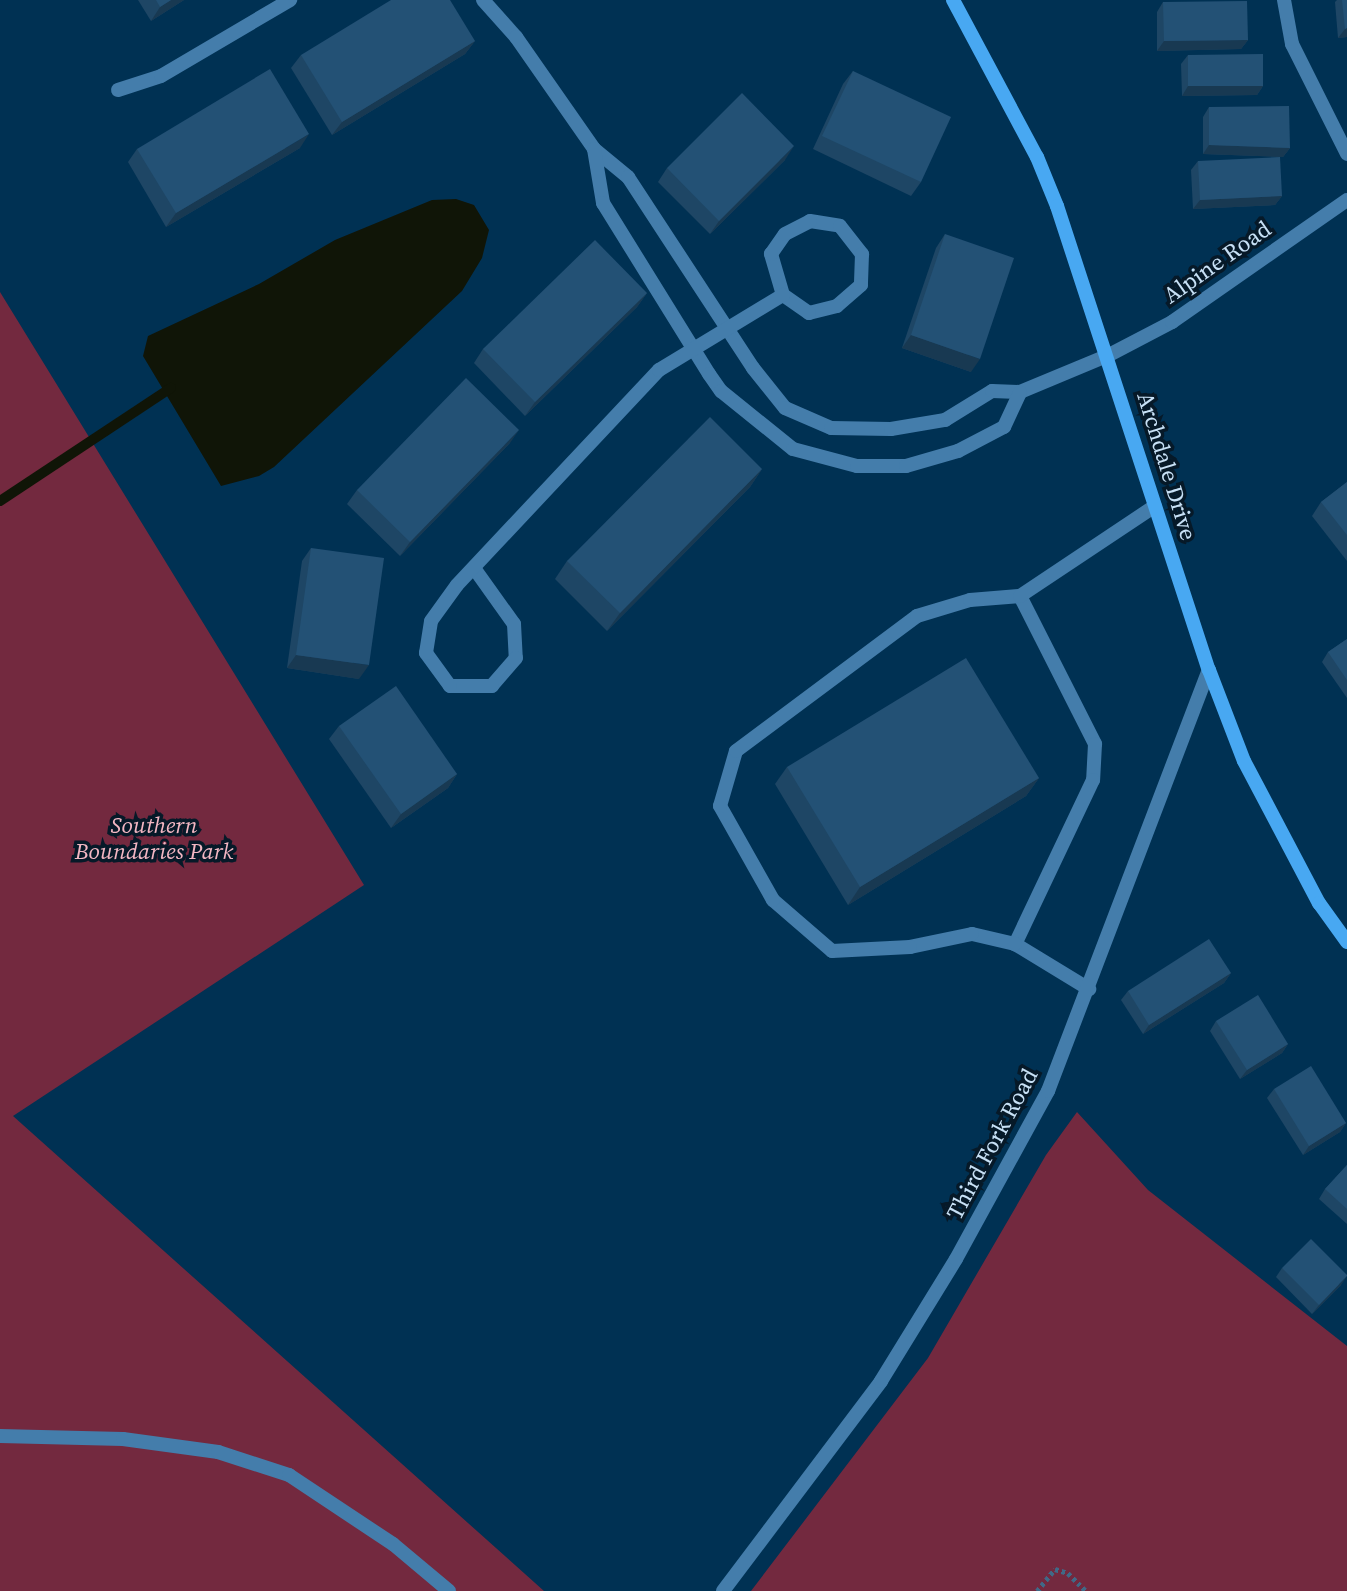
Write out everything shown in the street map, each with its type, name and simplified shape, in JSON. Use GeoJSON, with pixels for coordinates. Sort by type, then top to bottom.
{"type":"FeatureCollection","features":[{"type":"Feature","properties":{"kind":"street"},"geometry":{"type":"LineString","coordinates":[[118,90],[161,76],[290,0]]}},
{"type":"Feature","properties":{"kind":"street"},"geometry":{"type":"LineString","coordinates":[[484,0],[516,37],[594,149],[603,203],[721,391],[793,450],[857,466],[906,466],[958,451],[1003,427],[1020,392]]}},
{"type":"Feature","properties":{"kind":"street","name":"Archdale Drive"},"geometry":{"type":"LineString","coordinates":[[953,0],[1037,157],[1109,355],[1209,670],[1244,761],[1319,903],[1347,942]]}},
{"type":"Feature","properties":{"kind":"street"},"geometry":{"type":"LineString","coordinates":[[1284,0],[1292,44],[1347,154]]}},
{"type":"Feature","properties":{"kind":"street","name":"Alpine Road"},"geometry":{"type":"LineString","coordinates":[[594,149],[628,177],[725,327],[785,408],[831,428],[891,429],[945,420],[992,391],[1020,392],[1109,355],[1172,321],[1347,200]]}},
{"type":"Feature","properties":{"kind":"street"},"geometry":{"type":"LineString","coordinates":[[810,221],[840,226],[862,254],[860,285],[837,306],[809,313],[783,295],[771,254],[785,234],[810,221]]}},
{"type":"Feature","properties":{"kind":"street"},"geometry":{"type":"LineString","coordinates":[[474,568],[514,624],[516,657],[492,686],[450,686],[426,653],[431,621],[474,568],[659,370],[725,327],[783,295]]}},
{"type":"Feature","properties":{"kind":"street"},"geometry":{"type":"LineString","coordinates":[[1089,989],[1015,944],[972,934],[910,947],[832,951],[773,900],[720,806],[736,751],[917,617],[970,600],[1020,596],[1155,506]]}},
{"type":"Feature","properties":{"kind":"street"},"geometry":{"type":"LineString","coordinates":[[1015,944],[1093,780],[1095,744],[1020,596]]}},
{"type":"Feature","properties":{"kind":"street","name":"Third Fork Road"},"geometry":{"type":"LineString","coordinates":[[723,1591],[881,1381],[956,1259],[1048,1091],[1209,670]]}},
{"type":"Feature","properties":{"kind":"street"},"geometry":{"type":"LineString","coordinates":[[0,1436],[137,1441],[218,1452],[289,1475],[393,1544],[449,1591]]}},
{"type":"Feature","properties":{"kind":"path"},"geometry":{"type":"LineString","coordinates":[[1037,1591],[1055,1569],[1068,1573],[1086,1591]]}},
{"type":"Feature","properties":{"kind":"green space","name":"Southern Boundaries Park"},"geometry":{"type":"Polygon","coordinates":[[[0,292],[364,885],[13,1116],[544,1591],[0,1591],[0,292]]]}},
{"type":"Feature","properties":{"kind":"green space"},"geometry":{"type":"Polygon","coordinates":[[[1077,1112],[1148,1190],[1347,1346],[1347,1591],[751,1591],[928,1358],[1046,1155],[1077,1112]]]}},
{"type":"Feature","properties":{"kind":"shaded area"},"geometry":{"type":"Polygon","coordinates":[[[456,199],[474,205],[489,230],[482,258],[462,291],[274,467],[259,476],[221,486],[143,356],[148,336],[259,284],[335,240],[432,200],[456,199]]]}},
{"type":"Feature","properties":{"kind":"building"},"geometry":{"type":"Polygon","coordinates":[[[156,0],[171,0],[160,7],[156,0]]]}},
{"type":"Feature","properties":{"kind":"building"},"geometry":{"type":"Polygon","coordinates":[[[391,0],[450,0],[475,41],[342,122],[301,55],[391,0]]]}},
{"type":"Feature","properties":{"kind":"building"},"geometry":{"type":"Polygon","coordinates":[[[1342,0],[1347,0],[1345,29],[1342,0]]]}},
{"type":"Feature","properties":{"kind":"building"},"geometry":{"type":"Polygon","coordinates":[[[1247,1],[1248,40],[1164,41],[1163,2],[1247,1]]]}},
{"type":"Feature","properties":{"kind":"building"},"geometry":{"type":"Polygon","coordinates":[[[1263,54],[1263,86],[1188,86],[1188,55],[1263,54]]]}},
{"type":"Feature","properties":{"kind":"building"},"geometry":{"type":"Polygon","coordinates":[[[270,69],[309,134],[176,213],[137,149],[270,69]]]}},
{"type":"Feature","properties":{"kind":"building"},"geometry":{"type":"Polygon","coordinates":[[[853,71],[951,117],[921,182],[822,136],[853,71]]]}},
{"type":"Feature","properties":{"kind":"building"},"geometry":{"type":"Polygon","coordinates":[[[742,93],[794,146],[719,221],[667,168],[742,93]]]}},
{"type":"Feature","properties":{"kind":"building"},"geometry":{"type":"Polygon","coordinates":[[[1289,106],[1290,148],[1209,145],[1209,107],[1289,106]]]}},
{"type":"Feature","properties":{"kind":"building"},"geometry":{"type":"Polygon","coordinates":[[[1280,157],[1282,196],[1200,200],[1198,161],[1280,157]]]}},
{"type":"Feature","properties":{"kind":"building"},"geometry":{"type":"Polygon","coordinates":[[[945,234],[1014,258],[980,359],[911,335],[945,234]]]}},
{"type":"Feature","properties":{"kind":"building"},"geometry":{"type":"Polygon","coordinates":[[[595,240],[647,293],[535,402],[483,349],[595,240]]]}},
{"type":"Feature","properties":{"kind":"building"},"geometry":{"type":"Polygon","coordinates":[[[466,378],[519,430],[410,542],[357,490],[466,378]]]}},
{"type":"Feature","properties":{"kind":"building"},"geometry":{"type":"Polygon","coordinates":[[[710,417],[762,469],[620,613],[567,561],[710,417]]]}},
{"type":"Feature","properties":{"kind":"building"},"geometry":{"type":"Polygon","coordinates":[[[1347,482],[1347,535],[1321,502],[1347,482]]]}},
{"type":"Feature","properties":{"kind":"building"},"geometry":{"type":"Polygon","coordinates":[[[311,548],[384,558],[369,665],[296,655],[311,548]]]}},
{"type":"Feature","properties":{"kind":"building"},"geometry":{"type":"Polygon","coordinates":[[[1347,639],[1347,680],[1328,652],[1347,639]]]}},
{"type":"Feature","properties":{"kind":"building"},"geometry":{"type":"Polygon","coordinates":[[[966,658],[1039,778],[860,887],[787,767],[966,658]]]}},
{"type":"Feature","properties":{"kind":"building"},"geometry":{"type":"Polygon","coordinates":[[[396,686],[457,774],[401,814],[339,726],[396,686]]]}},
{"type":"Feature","properties":{"kind":"building"},"geometry":{"type":"Polygon","coordinates":[[[1209,939],[1231,973],[1149,1025],[1128,991],[1209,939]]]}},
{"type":"Feature","properties":{"kind":"building"},"geometry":{"type":"Polygon","coordinates":[[[1258,995],[1288,1044],[1247,1070],[1216,1021],[1258,995]]]}},
{"type":"Feature","properties":{"kind":"building"},"geometry":{"type":"Polygon","coordinates":[[[1311,1066],[1346,1123],[1309,1146],[1274,1089],[1311,1066]]]}},
{"type":"Feature","properties":{"kind":"building"},"geometry":{"type":"Polygon","coordinates":[[[1347,1165],[1347,1209],[1325,1189],[1347,1165]]]}},
{"type":"Feature","properties":{"kind":"building"},"geometry":{"type":"Polygon","coordinates":[[[1311,1239],[1347,1275],[1319,1305],[1282,1268],[1311,1239]]]}},
{"type":"Feature","properties":{"kind":"waterway"},"geometry":{"type":"LineString","coordinates":[[0,501],[171,388]]}}]}
